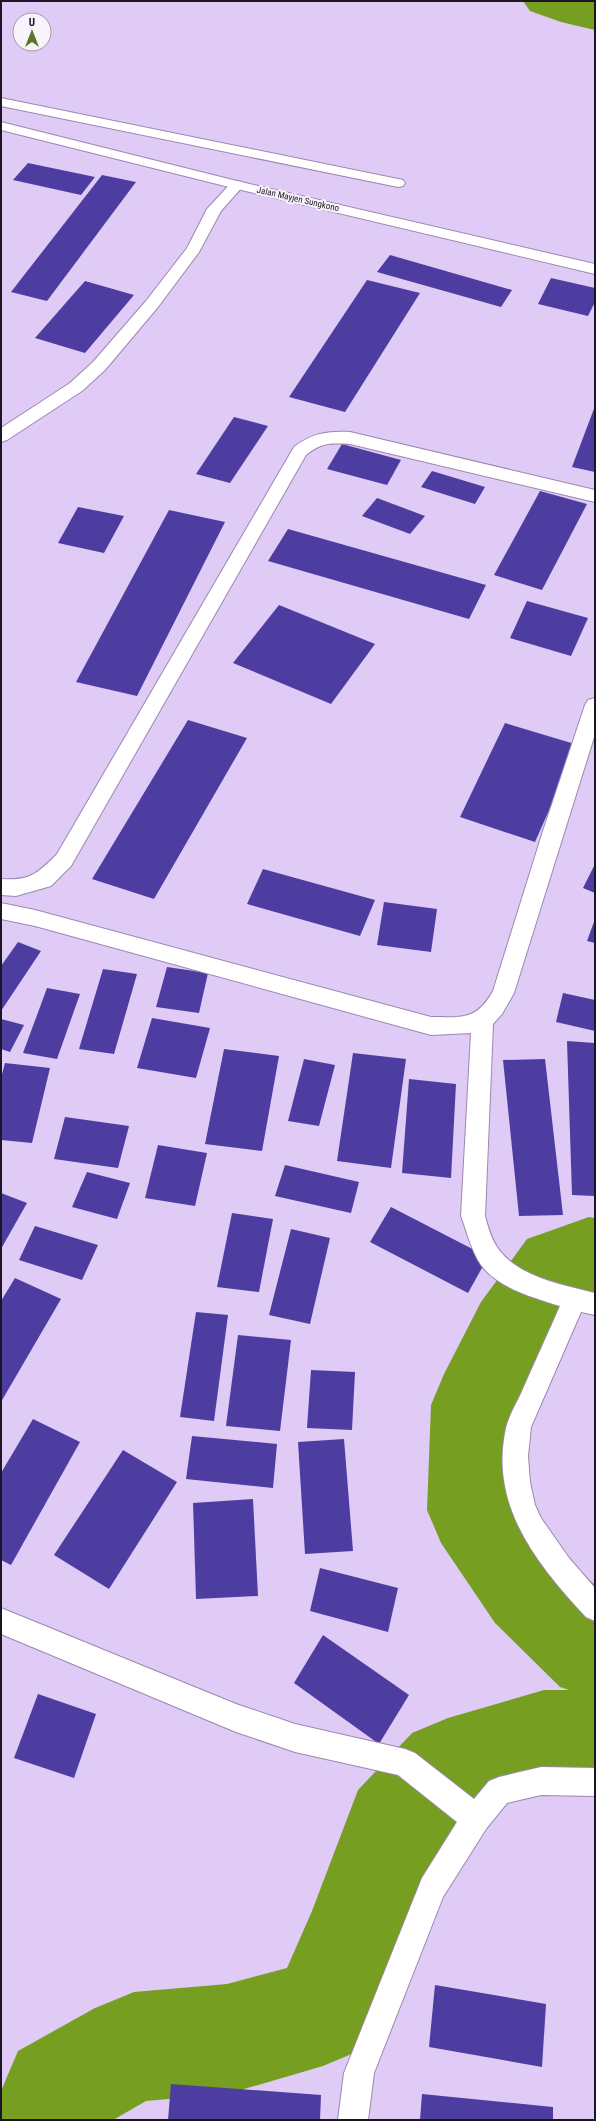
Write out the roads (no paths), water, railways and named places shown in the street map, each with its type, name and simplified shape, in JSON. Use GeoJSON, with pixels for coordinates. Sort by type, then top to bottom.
{"type":"FeatureCollection","features":[{"type":"Feature","properties":{"kind":"street"},"geometry":{"type":"LineString","coordinates":[[1,102],[398,183]]}},
{"type":"Feature","properties":{"kind":"street","name":"Jalan Mayjen Sungkono"},"geometry":{"type":"LineString","coordinates":[[1,126],[237,185],[595,268]]}},
{"type":"Feature","properties":{"kind":"street"},"geometry":{"type":"LineString","coordinates":[[1,436],[76,387],[99,366],[152,304],[194,249],[214,209],[237,185]]}},
{"type":"Feature","properties":{"kind":"street"},"geometry":{"type":"LineString","coordinates":[[1,887],[16,888],[44,880],[64,860],[300,451],[313,440],[327,437],[350,438],[595,496]]}},
{"type":"Feature","properties":{"kind":"street"},"geometry":{"type":"LineString","coordinates":[[1,911],[35,918],[431,1026],[456,1025],[482,1020],[494,1008],[503,993],[553,831],[595,705]]}},
{"type":"Feature","properties":{"kind":"street"},"geometry":{"type":"LineString","coordinates":[[482,1020],[473,1216],[482,1241],[492,1260],[505,1271],[526,1281],[575,1299],[519,1427],[515,1449],[519,1485],[525,1515],[535,1536],[552,1561],[595,1608]]}},
{"type":"Feature","properties":{"kind":"street"},"geometry":{"type":"LineString","coordinates":[[1,1621],[236,1718],[295,1738],[405,1763],[471,1815]]}},
{"type":"Feature","properties":{"kind":"street"},"geometry":{"type":"LineString","coordinates":[[353,2120],[359,2073],[432,1888],[471,1815],[499,1790],[541,1781],[595,1782]]}},
{"type":"Feature","properties":{"kind":"waterway"},"geometry":{"type":"LineString","coordinates":[[547,1],[578,12],[595,15]]}},
{"type":"Feature","properties":{"kind":"waterway"},"geometry":{"type":"LineString","coordinates":[[595,1258],[589,1257],[557,1267],[512,1331],[476,1405],[474,1510],[529,1589],[595,1652]]}},
{"type":"Feature","properties":{"kind":"waterway"},"geometry":{"type":"LineString","coordinates":[[48,2120],[57,2090],[134,2047],[227,2039],[323,2012],[361,1921],[394,1826],[448,1769],[544,1740],[595,1741]]}}]}
